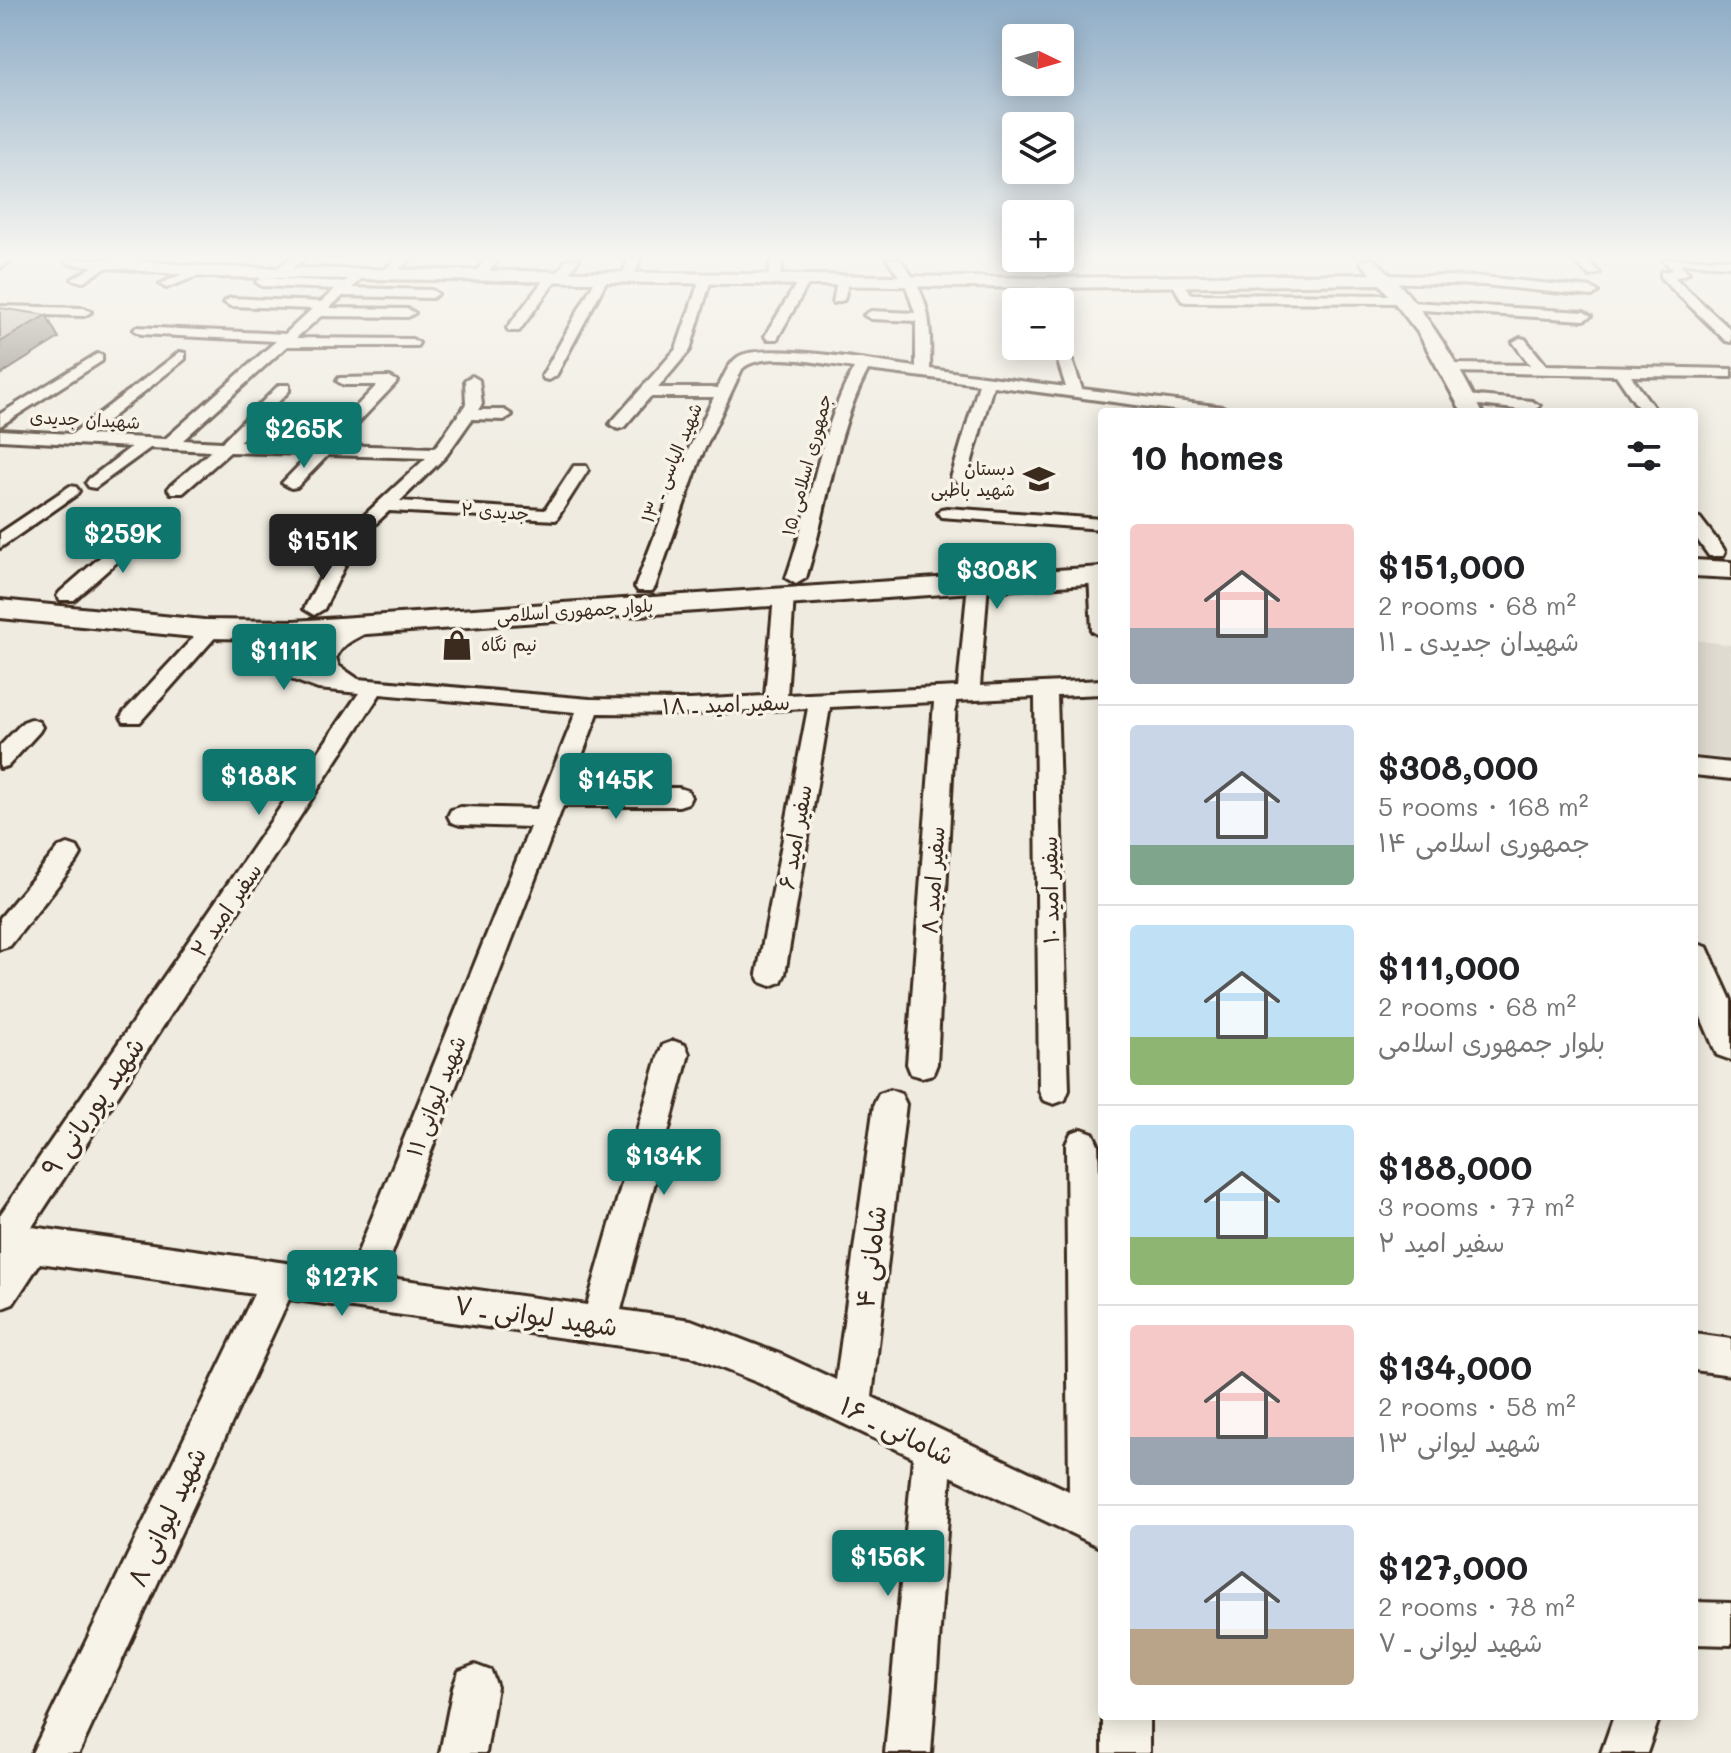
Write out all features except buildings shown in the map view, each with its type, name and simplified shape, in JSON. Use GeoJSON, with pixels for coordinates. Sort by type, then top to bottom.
{"type":"FeatureCollection","features":[{"type":"Feature","properties":{"kind":"main road","name":"بلوار جمهوری اسلامی"},"geometry":{"type":"LineString","coordinates":[[0,609],[212,629],[977,574],[1098,569]]}},
{"type":"Feature","properties":{"kind":"main road","name":"بلوار جمهوری اسلامی"},"geometry":{"type":"LineString","coordinates":[[0,590],[204,607],[366,625],[456,610],[645,587],[790,587]]}},
{"type":"Feature","properties":{"kind":"street"},"geometry":{"type":"LineString","coordinates":[[169,444],[286,341]]}},
{"type":"Feature","properties":{"kind":"street"},"geometry":{"type":"LineString","coordinates":[[321,341],[412,343]]}},
{"type":"Feature","properties":{"kind":"street"},"geometry":{"type":"LineString","coordinates":[[549,376],[568,341]]}},
{"type":"Feature","properties":{"kind":"street"},"geometry":{"type":"LineString","coordinates":[[618,424],[683,350],[685,341]]}},
{"type":"Feature","properties":{"kind":"street"},"geometry":{"type":"LineString","coordinates":[[923,372],[924,341]]}},
{"type":"Feature","properties":{"kind":"street"},"geometry":{"type":"LineString","coordinates":[[1433,341],[1470,406],[1532,406]]}},
{"type":"Feature","properties":{"kind":"street"},"geometry":{"type":"LineString","coordinates":[[1520,342],[1541,369]]}},
{"type":"Feature","properties":{"kind":"street","name":"شهید الیاسی ـ ۱۳"},"geometry":{"type":"LineString","coordinates":[[645,587],[692,459],[744,359],[764,354],[863,365]]}},
{"type":"Feature","properties":{"kind":"street"},"geometry":{"type":"LineString","coordinates":[[74,440],[180,356]]}},
{"type":"Feature","properties":{"kind":"street"},"geometry":{"type":"LineString","coordinates":[[0,421],[97,358]]}},
{"type":"Feature","properties":{"kind":"street"},"geometry":{"type":"LineString","coordinates":[[1065,360],[1076,394]]}},
{"type":"Feature","properties":{"kind":"street"},"geometry":{"type":"LineString","coordinates":[[863,365],[1076,394],[1123,406],[1154,408]]}},
{"type":"Feature","properties":{"kind":"street","name":"جمهوری اسلامی ۱۵"},"geometry":{"type":"LineString","coordinates":[[775,703],[790,587],[813,525],[822,474],[837,420],[863,365]]}},
{"type":"Feature","properties":{"kind":"street"},"geometry":{"type":"LineString","coordinates":[[1451,368],[1731,373]]}},
{"type":"Feature","properties":{"kind":"street"},"geometry":{"type":"LineString","coordinates":[[1620,370],[1646,408]]}},
{"type":"Feature","properties":{"kind":"street"},"geometry":{"type":"LineString","coordinates":[[304,620],[349,539],[440,453],[468,414],[474,404],[472,380]]}},
{"type":"Feature","properties":{"kind":"street"},"geometry":{"type":"LineString","coordinates":[[291,483],[390,381],[344,381]]}},
{"type":"Feature","properties":{"kind":"street"},"geometry":{"type":"LineString","coordinates":[[959,478],[987,382]]}},
{"type":"Feature","properties":{"kind":"street"},"geometry":{"type":"LineString","coordinates":[[177,489],[226,447],[284,388]]}},
{"type":"Feature","properties":{"kind":"street"},"geometry":{"type":"LineString","coordinates":[[647,392],[724,393]]}},
{"type":"Feature","properties":{"kind":"street"},"geometry":{"type":"LineString","coordinates":[[468,414],[504,415]]}},
{"type":"Feature","properties":{"kind":"street","name":"شهیدان جدیدی"},"geometry":{"type":"LineString","coordinates":[[0,435],[226,447],[440,453]]}},
{"type":"Feature","properties":{"kind":"street"},"geometry":{"type":"LineString","coordinates":[[95,483],[146,443]]}},
{"type":"Feature","properties":{"kind":"street","name":"جدیدی ۲"},"geometry":{"type":"LineString","coordinates":[[385,505],[550,516],[580,470]]}},
{"type":"Feature","properties":{"kind":"street"},"geometry":{"type":"LineString","coordinates":[[0,542],[70,491]]}},
{"type":"Feature","properties":{"kind":"street"},"geometry":{"type":"LineString","coordinates":[[947,513],[1098,524]]}},
{"type":"Feature","properties":{"kind":"street"},"geometry":{"type":"LineString","coordinates":[[67,596],[150,523]]}},
{"type":"Feature","properties":{"kind":"street"},"geometry":{"type":"LineString","coordinates":[[1698,529],[1717,563]]}},
{"type":"Feature","properties":{"kind":"street","name":"سفیر امید ۸"},"geometry":{"type":"LineString","coordinates":[[922,1064],[956,694],[973,635],[977,574]]}},
{"type":"Feature","properties":{"kind":"street","name":"سفیر امید ـ ۱۸"},"geometry":{"type":"LineString","coordinates":[[304,620],[292,656],[296,673],[318,682],[590,706],[690,707],[1098,687]]}},
{"type":"Feature","properties":{"kind":"street"},"geometry":{"type":"LineString","coordinates":[[363,685],[330,670],[325,658],[341,635],[366,625]]}},
{"type":"Feature","properties":{"kind":"street"},"geometry":{"type":"LineString","coordinates":[[132,717],[212,629]]}},
{"type":"Feature","properties":{"kind":"street","name":"سفیر امید ۲"},"geometry":{"type":"LineString","coordinates":[[184,974],[363,685]]}},
{"type":"Feature","properties":{"kind":"street","name":"سفیر امید ۱۰"},"geometry":{"type":"LineString","coordinates":[[1046,690],[1054,1090]]}},
{"type":"Feature","properties":{"kind":"street","name":"سفیر امید ۶"},"geometry":{"type":"LineString","coordinates":[[771,974],[820,701]]}},
{"type":"Feature","properties":{"kind":"street","name":"شهید لیوانی ۱۱"},"geometry":{"type":"LineString","coordinates":[[360,1290],[590,706]]}},
{"type":"Feature","properties":{"kind":"street"},"geometry":{"type":"LineString","coordinates":[[0,760],[31,727]]}},
{"type":"Feature","properties":{"kind":"street"},"geometry":{"type":"LineString","coordinates":[[1698,767],[1731,771]]}},
{"type":"Feature","properties":{"kind":"street"},"geometry":{"type":"LineString","coordinates":[[460,816],[679,797]]}},
{"type":"Feature","properties":{"kind":"street"},"geometry":{"type":"LineString","coordinates":[[0,938],[68,854]]}},
{"type":"Feature","properties":{"kind":"street"},"geometry":{"type":"LineString","coordinates":[[1698,967],[1731,1043]]}},
{"type":"Feature","properties":{"kind":"street","name":"شهید پوریانی ۹"},"geometry":{"type":"LineString","coordinates":[[0,1291],[12,1242],[184,974]]}},
{"type":"Feature","properties":{"kind":"street"},"geometry":{"type":"LineString","coordinates":[[599,1326],[674,1054]]}},
{"type":"Feature","properties":{"kind":"street","name":"شامانی ۴"},"geometry":{"type":"LineString","coordinates":[[851,1410],[890,1104]]}},
{"type":"Feature","properties":{"kind":"street"},"geometry":{"type":"LineString","coordinates":[[1082,1144],[1096,1526]]}},
{"type":"Feature","properties":{"kind":"street","name":"شهید لیوانی ـ ۷"},"geometry":{"type":"LineString","coordinates":[[12,1242],[691,1338]]}},
{"type":"Feature","properties":{"kind":"street","name":"شهید لیوانی ۸"},"geometry":{"type":"LineString","coordinates":[[55,1753],[279,1281]]}},
{"type":"Feature","properties":{"kind":"street","name":"شامانی ـ ۱۶"},"geometry":{"type":"LineString","coordinates":[[691,1338],[769,1368],[1096,1526]]}},
{"type":"Feature","properties":{"kind":"street"},"geometry":{"type":"LineString","coordinates":[[1698,1353],[1731,1357]]}},
{"type":"Feature","properties":{"kind":"street"},"geometry":{"type":"LineString","coordinates":[[908,1753],[933,1448]]}},
{"type":"Feature","properties":{"kind":"street"},"geometry":{"type":"LineString","coordinates":[[1698,1623],[1731,1624]]}},
{"type":"Feature","properties":{"kind":"street"},"geometry":{"type":"LineString","coordinates":[[463,1753],[475,1687]]}},
{"type":"Feature","properties":{"kind":"street"},"geometry":{"type":"LineString","coordinates":[[1126,1720],[1126,1753]]}},
{"type":"Feature","properties":{"kind":"street"},"geometry":{"type":"LineString","coordinates":[[1624,1753],[1636,1720]]}},
{"type":"Feature","properties":{"kind":"shaded area"},"geometry":{"type":"Polygon","coordinates":[[[1698,641],[1731,645],[1731,759],[1698,755],[1698,641]]]}},
{"type":"Feature","properties":{"kind":"place","name":"دبستان شهید باطبی"},"geometry":{"type":"Point","coordinates":[1039,479]}},
{"type":"Feature","properties":{"kind":"place","name":"نیم نگاه"},"geometry":{"type":"Point","coordinates":[457,645]}}]}
